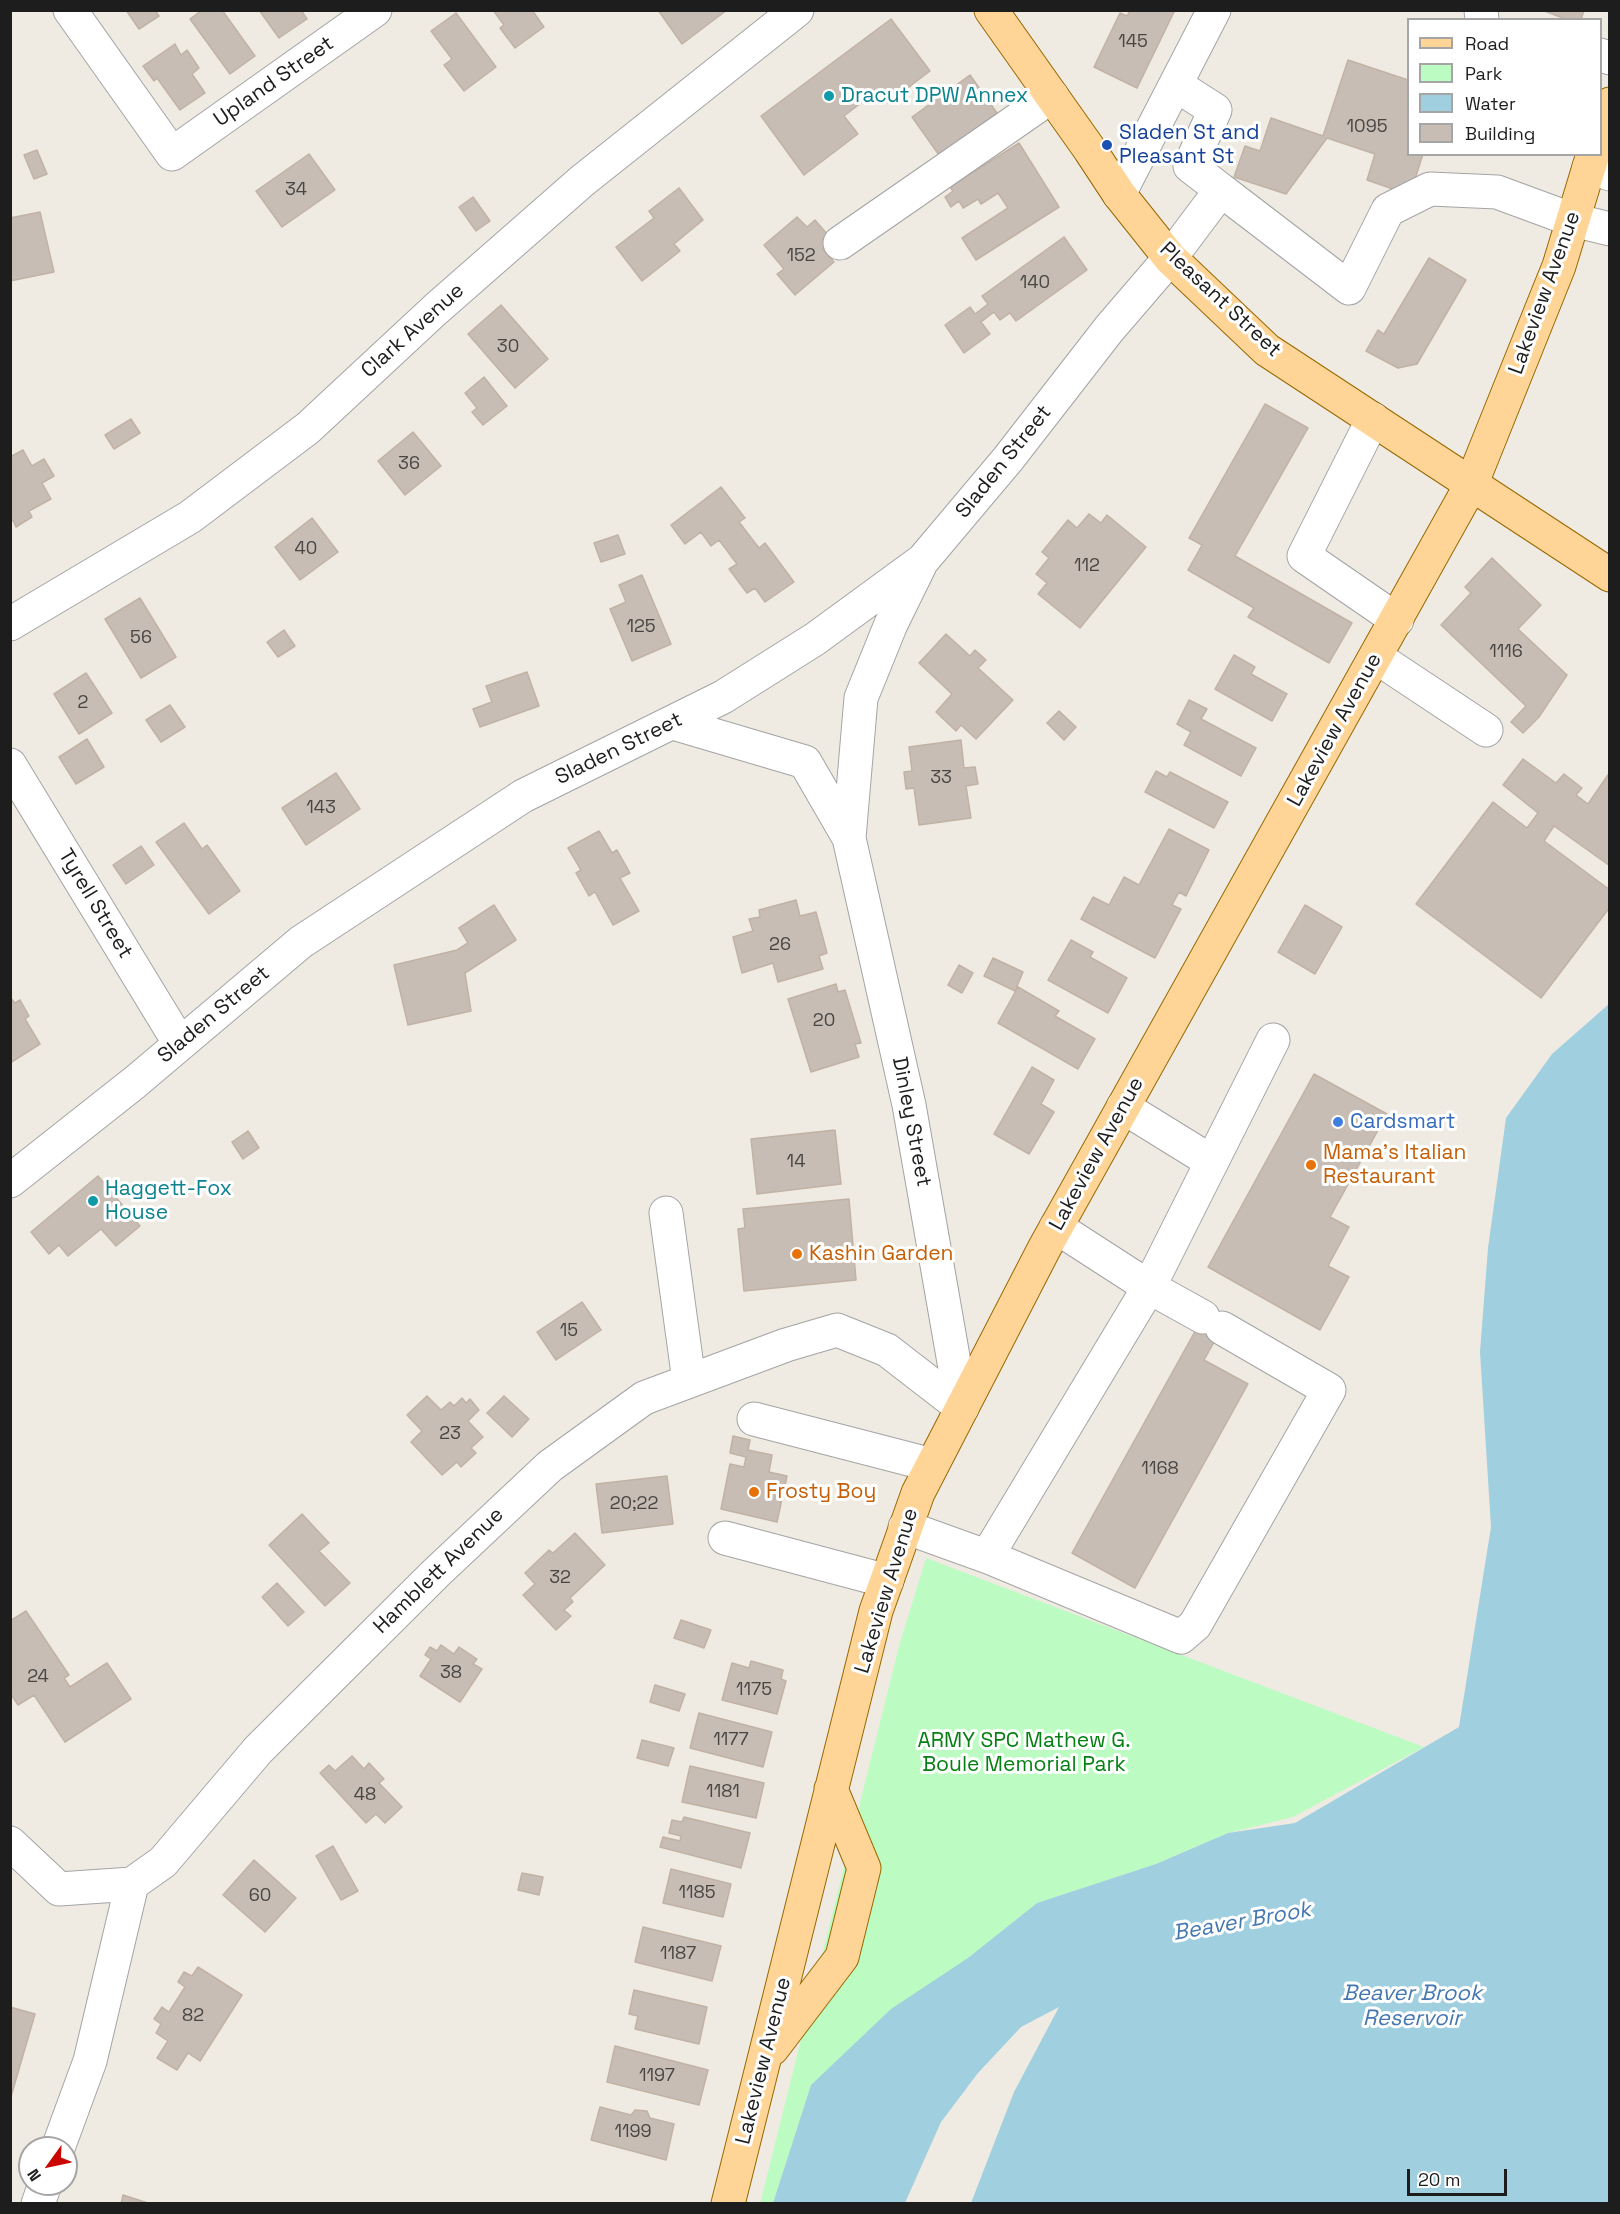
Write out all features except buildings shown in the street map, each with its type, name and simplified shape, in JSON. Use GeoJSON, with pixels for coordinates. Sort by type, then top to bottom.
{"type":"FeatureCollection","features":[{"type":"Feature","properties":{"kind":"main road","name":"Pleasant Street"},"geometry":{"type":"LineString","coordinates":[[991,10],[1119,194],[1170,258],[1267,350],[1610,575]]}},
{"type":"Feature","properties":{"kind":"main road"},"geometry":{"type":"LineString","coordinates":[[1602,127],[1610,104]]}},
{"type":"Feature","properties":{"kind":"main road","name":"Lakeview Avenue"},"geometry":{"type":"LineString","coordinates":[[728,2204],[876,1611],[918,1493],[1056,1227],[1471,485],[1559,266],[1573,220],[1597,165]]}},
{"type":"Feature","properties":{"kind":"main road"},"geometry":{"type":"LineString","coordinates":[[764,2060],[842,1957],[864,1868],[831,1789]]}},
{"type":"Feature","properties":{"kind":"street","name":"Upland Street"},"geometry":{"type":"LineString","coordinates":[[70,10],[172,154],[375,10]]}},
{"type":"Feature","properties":{"kind":"street","name":"Clark Avenue"},"geometry":{"type":"LineString","coordinates":[[10,624],[190,517],[308,428],[436,309],[582,182],[797,10]]}},
{"type":"Feature","properties":{"kind":"street"},"geometry":{"type":"LineString","coordinates":[[1119,194],[1214,10]]}},
{"type":"Feature","properties":{"kind":"street"},"geometry":{"type":"LineString","coordinates":[[1176,85],[1215,110],[1190,166],[1349,288],[1388,210],[1430,189],[1497,192],[1573,220],[1610,229]]}},
{"type":"Feature","properties":{"kind":"street"},"geometry":{"type":"LineString","coordinates":[[840,243],[1052,96]]}},
{"type":"Feature","properties":{"kind":"street","name":"Sladen Street"},"geometry":{"type":"LineString","coordinates":[[10,1181],[180,1044],[301,942],[514,802],[723,697],[815,639],[923,560],[1008,459],[1109,329],[1170,258],[1221,190]]}},
{"type":"Feature","properties":{"kind":"street"},"geometry":{"type":"LineString","coordinates":[[1373,419],[1304,556],[1397,620]]}},
{"type":"Feature","properties":{"kind":"street","name":"Dinley Street"},"geometry":{"type":"LineString","coordinates":[[849,838],[861,698],[891,624],[923,560]]}},
{"type":"Feature","properties":{"kind":"street"},"geometry":{"type":"LineString","coordinates":[[1376,657],[1486,730]]}},
{"type":"Feature","properties":{"kind":"street","name":"Dinley Street"},"geometry":{"type":"LineString","coordinates":[[673,723],[805,762],[849,838],[909,1105],[962,1408]]}},
{"type":"Feature","properties":{"kind":"street","name":"Tyrell Street"},"geometry":{"type":"LineString","coordinates":[[10,765],[180,1044]]}},
{"type":"Feature","properties":{"kind":"street"},"geometry":{"type":"LineString","coordinates":[[991,1558],[992,1548],[1149,1287],[1273,1040]]}},
{"type":"Feature","properties":{"kind":"street"},"geometry":{"type":"LineString","coordinates":[[1124,1107],[1212,1162]]}},
{"type":"Feature","properties":{"kind":"street"},"geometry":{"type":"LineString","coordinates":[[666,1213],[689,1381]]}},
{"type":"Feature","properties":{"kind":"street"},"geometry":{"type":"LineString","coordinates":[[905,1527],[991,1558],[1181,1637],[1195,1625],[1329,1390],[1149,1287],[1056,1227]]}},
{"type":"Feature","properties":{"kind":"street","name":"Hamblett Avenue"},"geometry":{"type":"LineString","coordinates":[[132,1884],[163,1862],[258,1750],[436,1572],[550,1466],[644,1398],[786,1345],[837,1330],[887,1350],[962,1408]]}},
{"type":"Feature","properties":{"kind":"street"},"geometry":{"type":"LineString","coordinates":[[754,1419],[933,1465]]}},
{"type":"Feature","properties":{"kind":"street"},"geometry":{"type":"LineString","coordinates":[[724,1538],[887,1581]]}},
{"type":"Feature","properties":{"kind":"street"},"geometry":{"type":"LineString","coordinates":[[10,1843],[59,1889],[132,1884],[90,2061],[62,2136]]}},
{"type":"Feature","properties":{"kind":"green space","name":"ARMY SPC Mathew G. Boule Memorial Park"},"geometry":{"type":"Polygon","coordinates":[[[926,1558],[1424,1747],[1293,1817],[1228,1833],[1156,1864],[1037,1903],[811,2085],[773,2203],[760,2204],[899,1646],[926,1558]]]}},
{"type":"Feature","properties":{"kind":"water","name":"Beaver Brook Reservoir"},"geometry":{"type":"Polygon","coordinates":[[[1609,1004],[1609,2203],[971,2203],[1014,2092],[1059,2007],[1021,2027],[978,2073],[941,2122],[905,2203],[773,2203],[811,2085],[891,2009],[968,1958],[1037,1903],[1156,1864],[1228,1833],[1295,1823],[1459,1727],[1491,1527],[1480,1352],[1488,1248],[1506,1118],[1552,1054],[1609,1004]]]}},
{"type":"Feature","properties":{"kind":"place","name":"Dracut DPW Annex"},"geometry":{"type":"Point","coordinates":[829,96]}},
{"type":"Feature","properties":{"kind":"place","name":"Sladen St and Pleasant St"},"geometry":{"type":"Point","coordinates":[1107,145]}},
{"type":"Feature","properties":{"kind":"place","name":"Cardsmart"},"geometry":{"type":"Point","coordinates":[1338,1122]}},
{"type":"Feature","properties":{"kind":"place","name":"Mama's Italian Restaurant"},"geometry":{"type":"Point","coordinates":[1311,1165]}},
{"type":"Feature","properties":{"kind":"place","name":"Haggett-Fox House"},"geometry":{"type":"Point","coordinates":[93,1201]}},
{"type":"Feature","properties":{"kind":"place","name":"Kashin Garden"},"geometry":{"type":"Point","coordinates":[797,1254]}},
{"type":"Feature","properties":{"kind":"place","name":"Frosty Boy"},"geometry":{"type":"Point","coordinates":[754,1492]}},
{"type":"Feature","properties":{"kind":"water label","name":"Beaver Brook"},"geometry":{"type":"Point","coordinates":[1242,1922]}}]}
